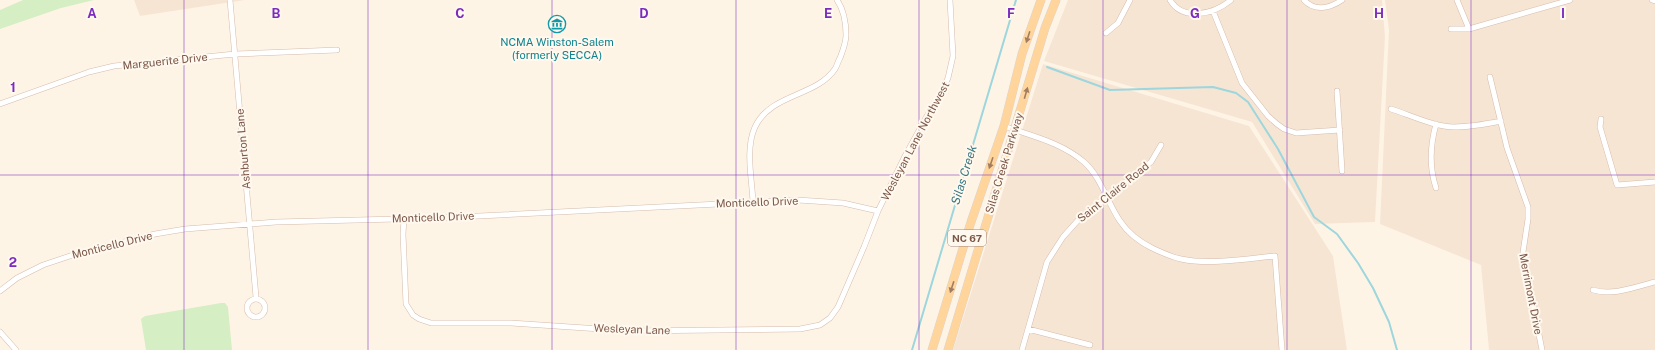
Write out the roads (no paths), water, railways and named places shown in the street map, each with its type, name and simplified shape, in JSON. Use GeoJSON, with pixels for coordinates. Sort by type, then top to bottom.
{"type":"FeatureCollection","features":[{"type":"Feature","properties":{"kind":"main road","name":"Silas Creek Parkway"},"geometry":{"type":"LineString","coordinates":[[932,350],[971,222],[1004,126],[1022,54],[1041,0]]}},
{"type":"Feature","properties":{"kind":"main road","name":"Silas Creek Parkway"},"geometry":{"type":"LineString","coordinates":[[948,350],[1004,162],[1016,130],[1045,28],[1056,0]]}},
{"type":"Feature","properties":{"kind":"street","name":"Ashburton Lane"},"geometry":{"type":"LineString","coordinates":[[230,0],[256,297]]}},
{"type":"Feature","properties":{"kind":"street"},"geometry":{"type":"LineString","coordinates":[[753,202],[751,144],[755,126],[766,112],[784,99],[800,94],[820,83],[835,69],[846,42],[846,29],[842,6],[838,0]]}},
{"type":"Feature","properties":{"kind":"street","name":"Wesleyan Lane Northwest"},"geometry":{"type":"LineString","coordinates":[[878,211],[904,158],[939,97],[948,78],[953,56],[950,0]]}},
{"type":"Feature","properties":{"kind":"street"},"geometry":{"type":"LineString","coordinates":[[1106,33],[1118,23],[1130,0]]}},
{"type":"Feature","properties":{"kind":"street"},"geometry":{"type":"LineString","coordinates":[[1170,0],[1178,10],[1183,12],[1201,13],[1213,12],[1231,0]]}},
{"type":"Feature","properties":{"kind":"street"},"geometry":{"type":"LineString","coordinates":[[1304,0],[1310,5],[1322,8],[1333,5],[1342,0]]}},
{"type":"Feature","properties":{"kind":"street"},"geometry":{"type":"LineString","coordinates":[[1457,0],[1469,29]]}},
{"type":"Feature","properties":{"kind":"street"},"geometry":{"type":"LineString","coordinates":[[1451,29],[1469,29],[1570,0]]}},
{"type":"Feature","properties":{"kind":"street"},"geometry":{"type":"LineString","coordinates":[[1213,12],[1242,83],[1268,116],[1290,132],[1308,133],[1340,130]]}},
{"type":"Feature","properties":{"kind":"street","name":"Marguerite Drive"},"geometry":{"type":"LineString","coordinates":[[0,104],[101,68],[131,63],[235,54],[337,50]]}},
{"type":"Feature","properties":{"kind":"street","name":"Merrimont Drive"},"geometry":{"type":"LineString","coordinates":[[1490,77],[1510,160],[1528,207],[1528,219],[1522,252],[1542,350]]}},
{"type":"Feature","properties":{"kind":"street"},"geometry":{"type":"LineString","coordinates":[[1337,92],[1342,171]]}},
{"type":"Feature","properties":{"kind":"street"},"geometry":{"type":"LineString","coordinates":[[1391,109],[1436,124],[1453,127],[1477,126],[1501,121]]}},
{"type":"Feature","properties":{"kind":"street"},"geometry":{"type":"LineString","coordinates":[[1601,119],[1600,127],[1617,185],[1655,182]]}},
{"type":"Feature","properties":{"kind":"street"},"geometry":{"type":"LineString","coordinates":[[1436,124],[1430,162],[1432,177],[1436,188]]}},
{"type":"Feature","properties":{"kind":"street"},"geometry":{"type":"LineString","coordinates":[[1004,126],[1056,144],[1072,152],[1085,163],[1095,175],[1116,215],[1127,230],[1146,244],[1173,257],[1193,261],[1275,256],[1282,350]]}},
{"type":"Feature","properties":{"kind":"street","name":"Saint Claire Road"},"geometry":{"type":"LineString","coordinates":[[1022,350],[1042,279],[1054,249],[1072,225],[1151,162],[1161,145]]}},
{"type":"Feature","properties":{"kind":"street","name":"Monticello Drive"},"geometry":{"type":"LineString","coordinates":[[0,291],[17,278],[43,265],[70,256],[155,234],[185,229],[276,222],[404,219],[798,200],[843,203],[878,211]]}},
{"type":"Feature","properties":{"kind":"street","name":"Wesleyan Lane"},"geometry":{"type":"LineString","coordinates":[[404,219],[403,234],[406,304],[413,315],[419,319],[431,323],[511,323],[630,331],[800,329],[820,325],[830,318],[838,307],[878,211]]}},
{"type":"Feature","properties":{"kind":"street"},"geometry":{"type":"LineString","coordinates":[[1593,290],[1611,292],[1655,282]]}},
{"type":"Feature","properties":{"kind":"street"},"geometry":{"type":"LineString","coordinates":[[1028,329],[1090,346]]}},
{"type":"Feature","properties":{"kind":"street"},"geometry":{"type":"LineString","coordinates":[[0,332],[16,350]]}},
{"type":"Feature","properties":{"kind":"waterway","name":"Silas Creek"},"geometry":{"type":"LineString","coordinates":[[912,350],[1016,0]]}},
{"type":"Feature","properties":{"kind":"waterway"},"geometry":{"type":"LineString","coordinates":[[1047,67],[1110,90],[1213,87],[1236,93],[1248,102],[1278,149],[1314,217],[1337,234],[1358,263],[1373,288],[1389,322],[1397,350]]}},
{"type":"Feature","properties":{"kind":"place","name":"NCMA Winston-Salem (formerly SECCA)"},"geometry":{"type":"Point","coordinates":[557,24]}}]}
